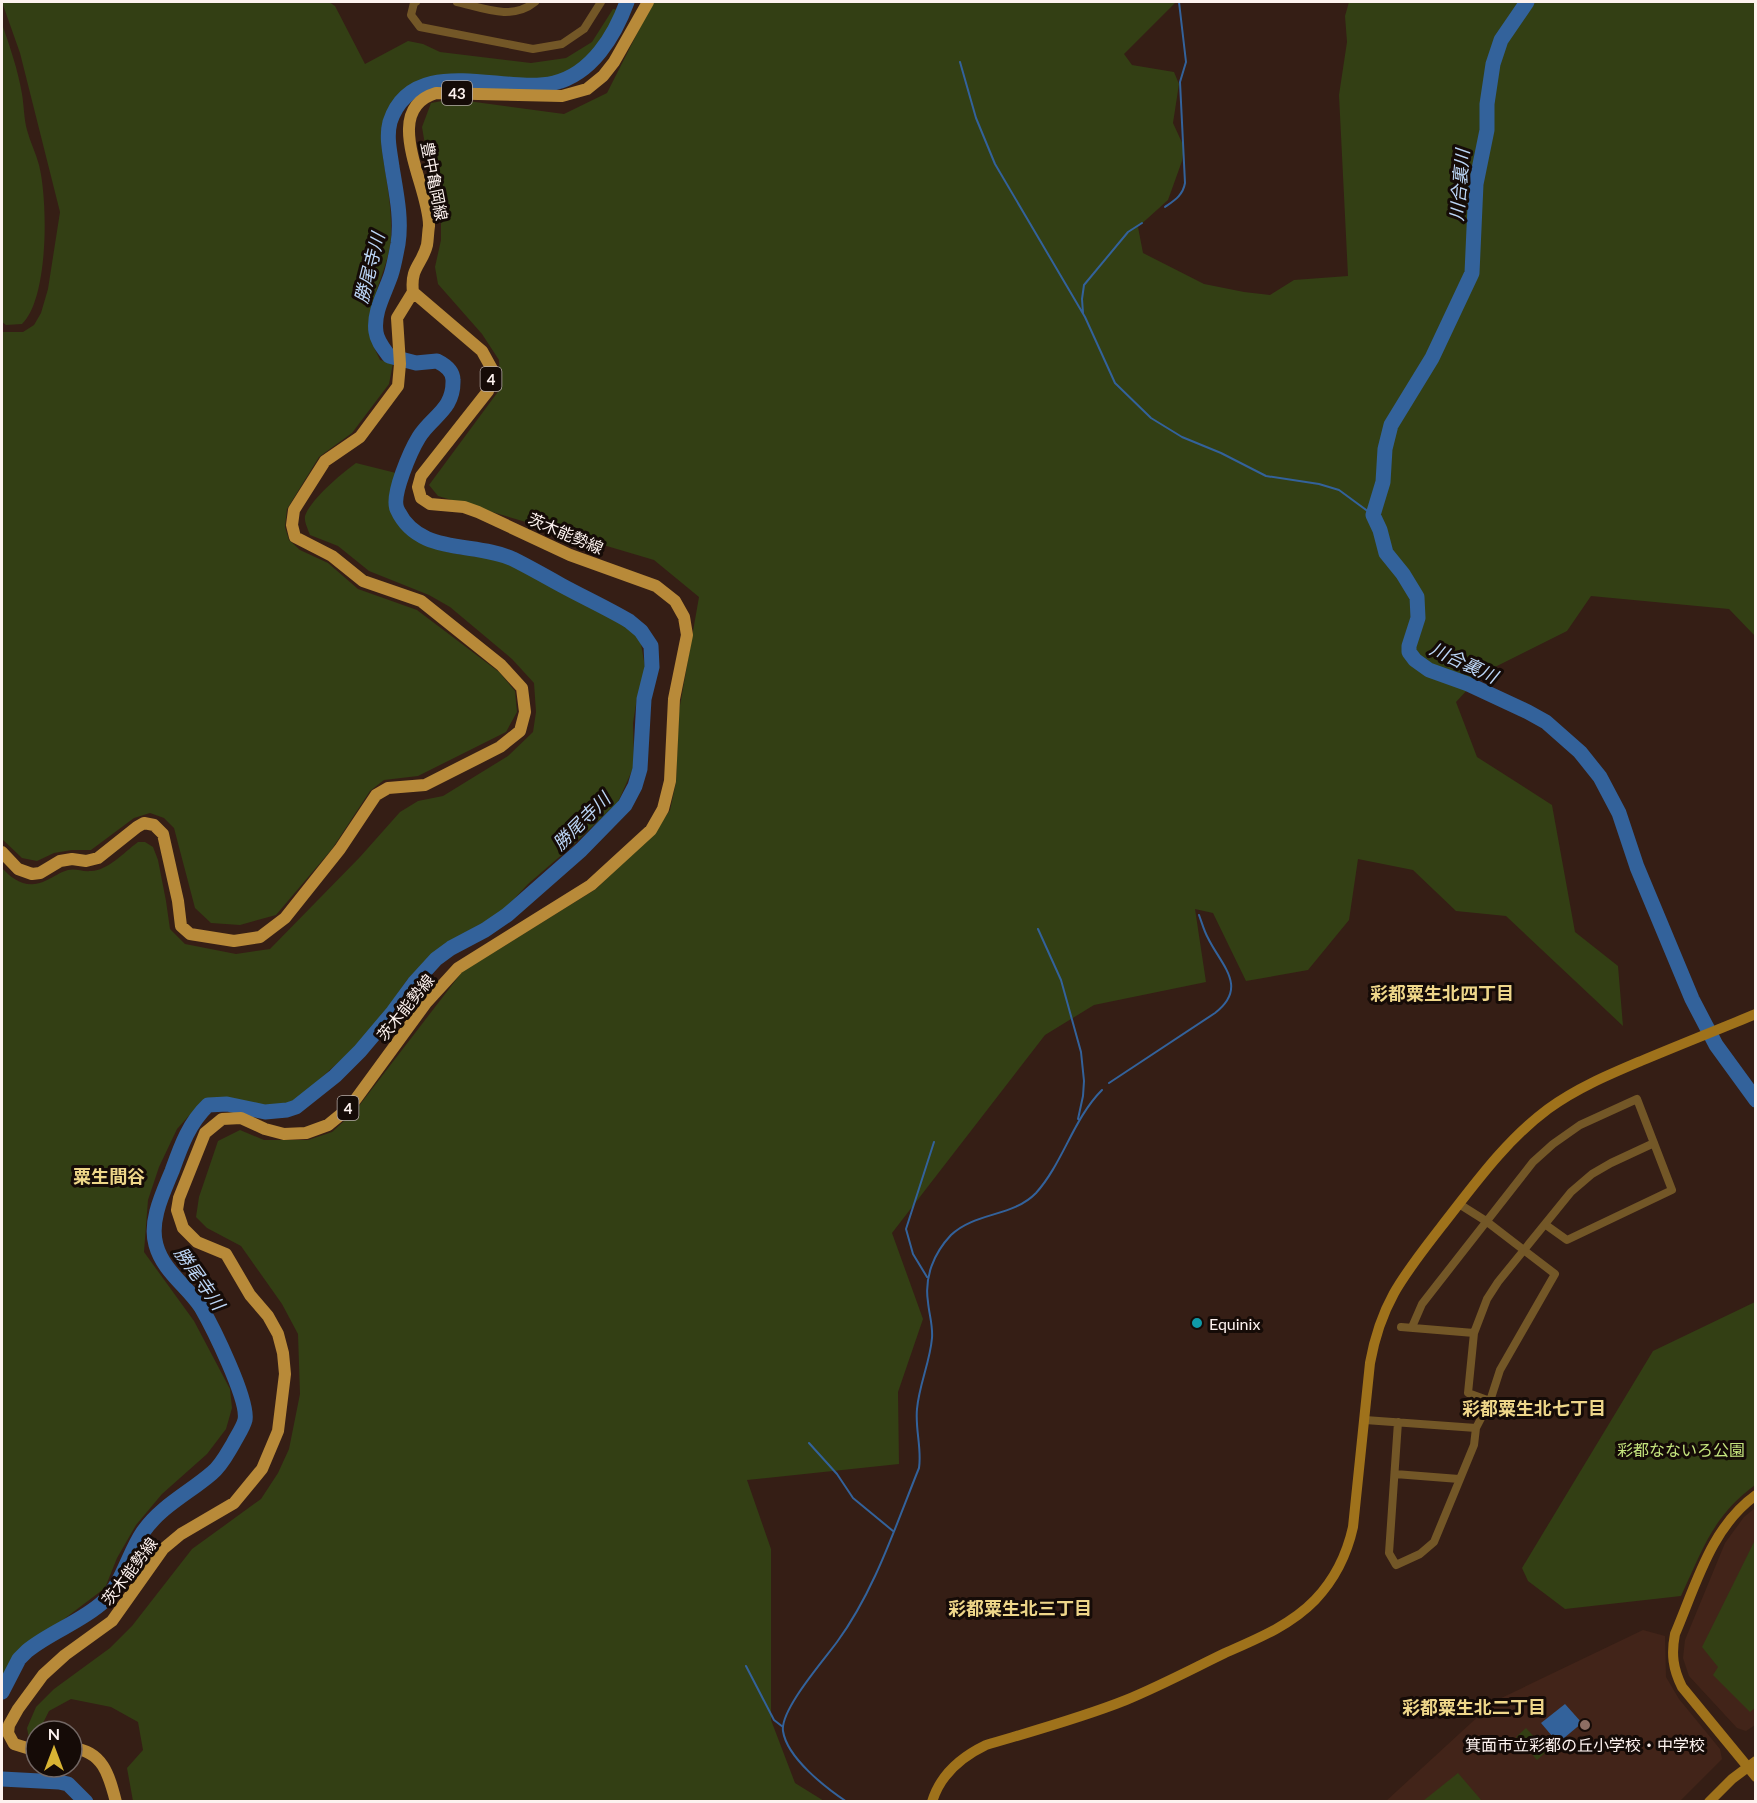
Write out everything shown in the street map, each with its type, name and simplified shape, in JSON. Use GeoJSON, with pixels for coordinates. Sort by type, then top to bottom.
{"type":"FeatureCollection","features":[{"type":"Feature","properties":{"kind":"main road","name":"豊中亀岡線"},"geometry":{"type":"LineString","coordinates":[[413,292],[413,273],[427,246],[429,224],[410,147],[408,124],[414,108],[425,96],[436,93],[561,96],[586,89],[603,76],[614,62],[648,2]]}},
{"type":"Feature","properties":{"kind":"main road"},"geometry":{"type":"LineString","coordinates":[[2,852],[18,869],[32,874],[40,873],[60,861],[72,859],[86,861],[98,858],[137,826],[144,823],[154,825],[163,834],[178,901],[181,926],[190,934],[234,941],[260,937],[285,918],[340,849],[376,795],[388,788],[425,785],[500,747],[520,731],[525,712],[522,688],[501,665],[421,602],[363,581],[332,556],[295,537],[292,525],[294,510],[325,460],[360,437],[398,386],[400,364],[397,318],[413,292]]}},
{"type":"Feature","properties":{"kind":"main road","name":"茨木能勢線"},"geometry":{"type":"LineString","coordinates":[[24,1748],[14,1744],[8,1733],[12,1720],[31,1690],[53,1666],[112,1621],[163,1549],[181,1534],[234,1503],[262,1468],[278,1431],[285,1374],[278,1334],[268,1316],[250,1295],[225,1254],[197,1242],[183,1228],[177,1210],[178,1198],[205,1133],[222,1119],[241,1118],[265,1129],[284,1134],[306,1133],[328,1125],[350,1107],[426,1003],[458,968],[591,885],[651,830],[663,809],[670,781],[674,699],[687,635],[684,617],[675,601],[656,586],[570,555],[478,512],[464,507],[430,504],[421,498],[418,488],[421,476],[488,391],[493,371],[482,351],[413,292]]}},
{"type":"Feature","properties":{"kind":"main road"},"geometry":{"type":"LineString","coordinates":[[84,1752],[100,1760],[111,1783],[116,1802]]}},
{"type":"Feature","properties":{"kind":"street"},"geometry":{"type":"LineString","coordinates":[[416,2],[411,15],[420,27],[533,49],[562,44],[584,29],[601,2]]}},
{"type":"Feature","properties":{"kind":"street"},"geometry":{"type":"LineString","coordinates":[[457,2],[504,13],[526,9],[535,2]]}},
{"type":"Feature","properties":{"kind":"street"},"geometry":{"type":"LineString","coordinates":[[932,1802],[947,1772],[972,1752],[986,1745],[1124,1700],[1272,1631],[1297,1616],[1315,1600],[1329,1583],[1349,1545],[1356,1507],[1374,1340],[1383,1313],[1404,1276],[1494,1159],[1547,1110],[1577,1089],[1596,1080],[1755,1014]]}},
{"type":"Feature","properties":{"kind":"street"},"geometry":{"type":"LineString","coordinates":[[1412,1327],[1422,1304],[1526,1170],[1552,1144],[1580,1125],[1637,1099],[1672,1190],[1567,1240],[1546,1224]]}},
{"type":"Feature","properties":{"kind":"street"},"geometry":{"type":"LineString","coordinates":[[1490,1401],[1468,1393],[1474,1333],[1487,1299],[1523,1249],[1571,1192],[1592,1174],[1654,1143]]}},
{"type":"Feature","properties":{"kind":"street"},"geometry":{"type":"LineString","coordinates":[[1398,1422],[1389,1553],[1396,1565],[1419,1554],[1434,1542],[1474,1444],[1476,1428],[1490,1401],[1500,1370],[1555,1274],[1486,1221],[1459,1204]]}},
{"type":"Feature","properties":{"kind":"street"},"geometry":{"type":"LineString","coordinates":[[1401,1327],[1474,1333]]}},
{"type":"Feature","properties":{"kind":"street"},"geometry":{"type":"LineString","coordinates":[[1365,1420],[1476,1428]]}},
{"type":"Feature","properties":{"kind":"street"},"geometry":{"type":"LineString","coordinates":[[1395,1474],[1459,1479]]}},
{"type":"Feature","properties":{"kind":"street"},"geometry":{"type":"LineString","coordinates":[[1755,1495],[1735,1512],[1715,1541],[1675,1634],[1672,1647],[1676,1674],[1682,1687],[1752,1764],[1755,1777]]}},
{"type":"Feature","properties":{"kind":"street"},"geometry":{"type":"LineString","coordinates":[[1709,1802],[1732,1779],[1752,1764]]}},
{"type":"Feature","properties":{"kind":"shaded area","name":"箕面市立彩都の丘小学校・中学校"},"geometry":{"type":"Polygon","coordinates":[[[1755,1508],[1755,1725],[1746,1731],[1737,1728],[1689,1676],[1683,1658],[1685,1640],[1725,1543],[1744,1517],[1755,1508]]]}},
{"type":"Feature","properties":{"kind":"shaded area","name":"箕面市立彩都の丘小学校・中学校"},"geometry":{"type":"Polygon","coordinates":[[[1643,1630],[1665,1636],[1666,1677],[1679,1699],[1720,1749],[1722,1759],[1680,1801],[1385,1802],[1495,1701],[1643,1630]]]}},
{"type":"Feature","properties":{"kind":"green space"},"geometry":{"type":"Polygon","coordinates":[[[2,2],[329,2],[335,6],[365,64],[408,41],[423,44],[440,52],[531,63],[566,58],[592,42],[613,9],[619,10],[608,32],[593,52],[584,61],[563,74],[532,80],[470,75],[431,77],[413,84],[398,96],[384,118],[381,141],[391,218],[391,237],[387,260],[369,323],[370,334],[380,360],[393,363],[389,384],[352,433],[319,457],[287,509],[285,527],[289,540],[300,550],[328,563],[358,589],[417,610],[499,672],[515,691],[517,712],[506,732],[418,776],[384,780],[370,791],[332,849],[276,915],[240,925],[211,923],[195,908],[174,828],[164,818],[150,813],[134,818],[91,850],[54,853],[37,861],[22,858],[2,839],[2,332],[23,332],[34,325],[41,313],[48,289],[60,212],[20,53],[2,2]]]}},
{"type":"Feature","properties":{"kind":"green space"},"geometry":{"type":"Polygon","coordinates":[[[653,2],[1176,2],[1124,54],[1132,65],[1174,72],[1179,84],[1173,123],[1184,147],[1182,161],[1168,200],[1138,227],[1143,253],[1204,284],[1270,295],[1294,280],[1348,276],[1339,95],[1347,42],[1345,16],[1349,2],[1755,2],[1755,636],[1729,609],[1591,596],[1567,631],[1483,673],[1456,702],[1477,757],[1552,805],[1575,932],[1618,966],[1623,1026],[1506,916],[1456,911],[1413,870],[1358,859],[1349,920],[1308,970],[1246,981],[1213,913],[1195,909],[1206,982],[1094,1005],[1045,1035],[892,1233],[923,1319],[898,1392],[899,1464],[747,1480],[771,1549],[771,1720],[795,1783],[824,1801],[133,1801],[127,1768],[143,1750],[138,1722],[111,1707],[71,1699],[49,1711],[45,1719],[31,1719],[36,1707],[54,1689],[110,1648],[132,1626],[192,1549],[261,1499],[278,1473],[289,1449],[300,1394],[298,1334],[282,1304],[241,1246],[207,1228],[196,1217],[199,1197],[218,1141],[240,1130],[264,1140],[308,1140],[332,1132],[355,1111],[462,972],[596,889],[654,833],[670,810],[676,782],[679,711],[699,597],[654,560],[438,496],[429,485],[500,389],[499,360],[482,334],[438,284],[435,267],[441,240],[441,190],[426,151],[422,127],[431,103],[453,99],[564,114],[607,93],[653,2]]]}},
{"type":"Feature","properties":{"kind":"green space"},"geometry":{"type":"Polygon","coordinates":[[[2,24],[18,76],[27,130],[39,165],[45,224],[42,271],[31,311],[22,324],[6,325],[2,322],[2,24]]]}},
{"type":"Feature","properties":{"kind":"green space"},"geometry":{"type":"Polygon","coordinates":[[[356,463],[400,474],[392,499],[393,514],[403,529],[418,541],[444,551],[503,561],[601,610],[640,638],[645,667],[633,723],[634,766],[618,802],[528,884],[501,913],[449,941],[430,956],[407,980],[387,1009],[352,1050],[292,1104],[264,1105],[240,1102],[227,1097],[203,1100],[177,1129],[159,1167],[148,1200],[144,1252],[194,1321],[230,1389],[232,1408],[226,1429],[207,1454],[162,1494],[136,1525],[117,1558],[105,1588],[43,1635],[13,1662],[2,1680],[2,868],[22,883],[40,883],[68,870],[91,871],[104,868],[138,842],[145,842],[153,847],[158,860],[170,929],[185,944],[236,954],[270,949],[360,857],[400,812],[418,801],[443,796],[508,756],[533,732],[536,712],[534,683],[512,659],[450,607],[429,595],[369,571],[338,546],[310,535],[305,518],[308,509],[328,487],[356,463]]]}},
{"type":"Feature","properties":{"kind":"green space","name":"彩都なないろ公園"},"geometry":{"type":"Polygon","coordinates":[[[1755,1302],[1755,1485],[1728,1509],[1718,1522],[1681,1596],[1565,1609],[1528,1581],[1522,1568],[1653,1351],[1755,1302]]]}},
{"type":"Feature","properties":{"kind":"green space"},"geometry":{"type":"Polygon","coordinates":[[[1755,1540],[1756,1707],[1750,1712],[1713,1675],[1718,1667],[1702,1647],[1755,1540]]]}},
{"type":"Feature","properties":{"kind":"green space"},"geometry":{"type":"Polygon","coordinates":[[[1526,1728],[1547,1751],[1537,1760],[1516,1737],[1526,1728]]]}},
{"type":"Feature","properties":{"kind":"green space"},"geometry":{"type":"Polygon","coordinates":[[[1458,1773],[1482,1801],[1423,1801],[1458,1773]]]}},
{"type":"Feature","properties":{"kind":"water"},"geometry":{"type":"Polygon","coordinates":[[[1565,1704],[1582,1723],[1558,1743],[1541,1723],[1565,1704]]]}},
{"type":"Feature","properties":{"kind":"waterway","name":"勝尾寺川"},"geometry":{"type":"LineString","coordinates":[[2,1692],[19,1659],[27,1651],[103,1602],[116,1586],[133,1550],[150,1523],[215,1470],[226,1456],[244,1423],[245,1410],[236,1380],[221,1346],[201,1307],[164,1263],[154,1236],[154,1226],[161,1198],[182,1144],[196,1119],[208,1105],[227,1104],[265,1112],[296,1107],[335,1076],[360,1051],[436,959],[507,915],[581,850],[625,805],[635,786],[640,769],[644,699],[652,667],[651,646],[641,631],[629,621],[513,559],[433,541],[418,534],[406,524],[397,509],[399,483],[419,437],[450,399],[453,377],[448,369],[437,361],[416,363],[389,356],[376,332],[376,317],[392,271],[398,244],[399,215],[388,133],[390,122],[402,101],[418,88],[439,82],[533,85],[554,83],[568,78],[580,71],[600,52],[609,40],[627,2]]}},
{"type":"Feature","properties":{"kind":"waterway"},"geometry":{"type":"LineString","coordinates":[[1165,207],[1180,194],[1185,183],[1180,82],[1186,62],[1179,2]]}},
{"type":"Feature","properties":{"kind":"waterway","name":"川合裏川"},"geometry":{"type":"LineString","coordinates":[[1527,2],[1501,40],[1493,64],[1487,104],[1487,130],[1476,184],[1472,273],[1432,358],[1391,425],[1385,449],[1383,482],[1373,515],[1386,553],[1403,574],[1417,597],[1418,618],[1409,646],[1409,652],[1415,660],[1429,670],[1468,684],[1546,722],[1580,752],[1600,777],[1619,813],[1637,867],[1692,999],[1716,1045],[1756,1100]]}},
{"type":"Feature","properties":{"kind":"waterway"},"geometry":{"type":"LineString","coordinates":[[960,62],[976,118],[995,164],[1085,317],[1115,383],[1151,418],[1182,437],[1221,453],[1266,476],[1319,484],[1339,490],[1373,515]]}},
{"type":"Feature","properties":{"kind":"waterway"},"geometry":{"type":"LineString","coordinates":[[1083,313],[1084,285],[1128,232],[1142,223]]}},
{"type":"Feature","properties":{"kind":"waterway"},"geometry":{"type":"LineString","coordinates":[[1109,1083],[1215,1013],[1230,994],[1229,976],[1199,915]]}},
{"type":"Feature","properties":{"kind":"waterway"},"geometry":{"type":"LineString","coordinates":[[1038,929],[1061,980],[1081,1052],[1084,1081],[1078,1119]]}},
{"type":"Feature","properties":{"kind":"waterway"},"geometry":{"type":"LineString","coordinates":[[847,1802],[799,1762],[786,1741],[783,1731],[784,1722],[795,1699],[837,1642],[862,1601],[883,1558],[919,1468],[917,1409],[932,1338],[927,1293],[932,1266],[951,1235],[971,1222],[1027,1201],[1036,1193],[1054,1168],[1083,1114],[1102,1090]]}},
{"type":"Feature","properties":{"kind":"waterway"},"geometry":{"type":"LineString","coordinates":[[927,1277],[913,1254],[906,1229],[934,1142]]}},
{"type":"Feature","properties":{"kind":"waterway"},"geometry":{"type":"LineString","coordinates":[[809,1443],[837,1474],[853,1498],[893,1531]]}},
{"type":"Feature","properties":{"kind":"waterway"},"geometry":{"type":"LineString","coordinates":[[746,1666],[774,1720],[783,1727]]}},
{"type":"Feature","properties":{"kind":"waterway","name":"勝尾寺川"},"geometry":{"type":"LineString","coordinates":[[2,1779],[68,1784],[86,1802]]}},
{"type":"Feature","properties":{"kind":"place","name":"Equinix"},"geometry":{"type":"Point","coordinates":[1197,1323]}},
{"type":"Feature","properties":{"kind":"place","name":"箕面市立彩都の丘小学校・中学校"},"geometry":{"type":"Point","coordinates":[1585,1725]}},
{"type":"Feature","properties":{"kind":"district","name":"彩都粟生北四丁目"},"geometry":{"type":"Point","coordinates":[1442,993]}},
{"type":"Feature","properties":{"kind":"district","name":"粟生間谷"},"geometry":{"type":"Point","coordinates":[109,1176]}},
{"type":"Feature","properties":{"kind":"district","name":"彩都粟生北七丁目"},"geometry":{"type":"Point","coordinates":[1534,1408]}},
{"type":"Feature","properties":{"kind":"district","name":"彩都粟生北三丁目"},"geometry":{"type":"Point","coordinates":[1020,1608]}},
{"type":"Feature","properties":{"kind":"district","name":"彩都粟生北二丁目"},"geometry":{"type":"Point","coordinates":[1474,1707]}}]}
